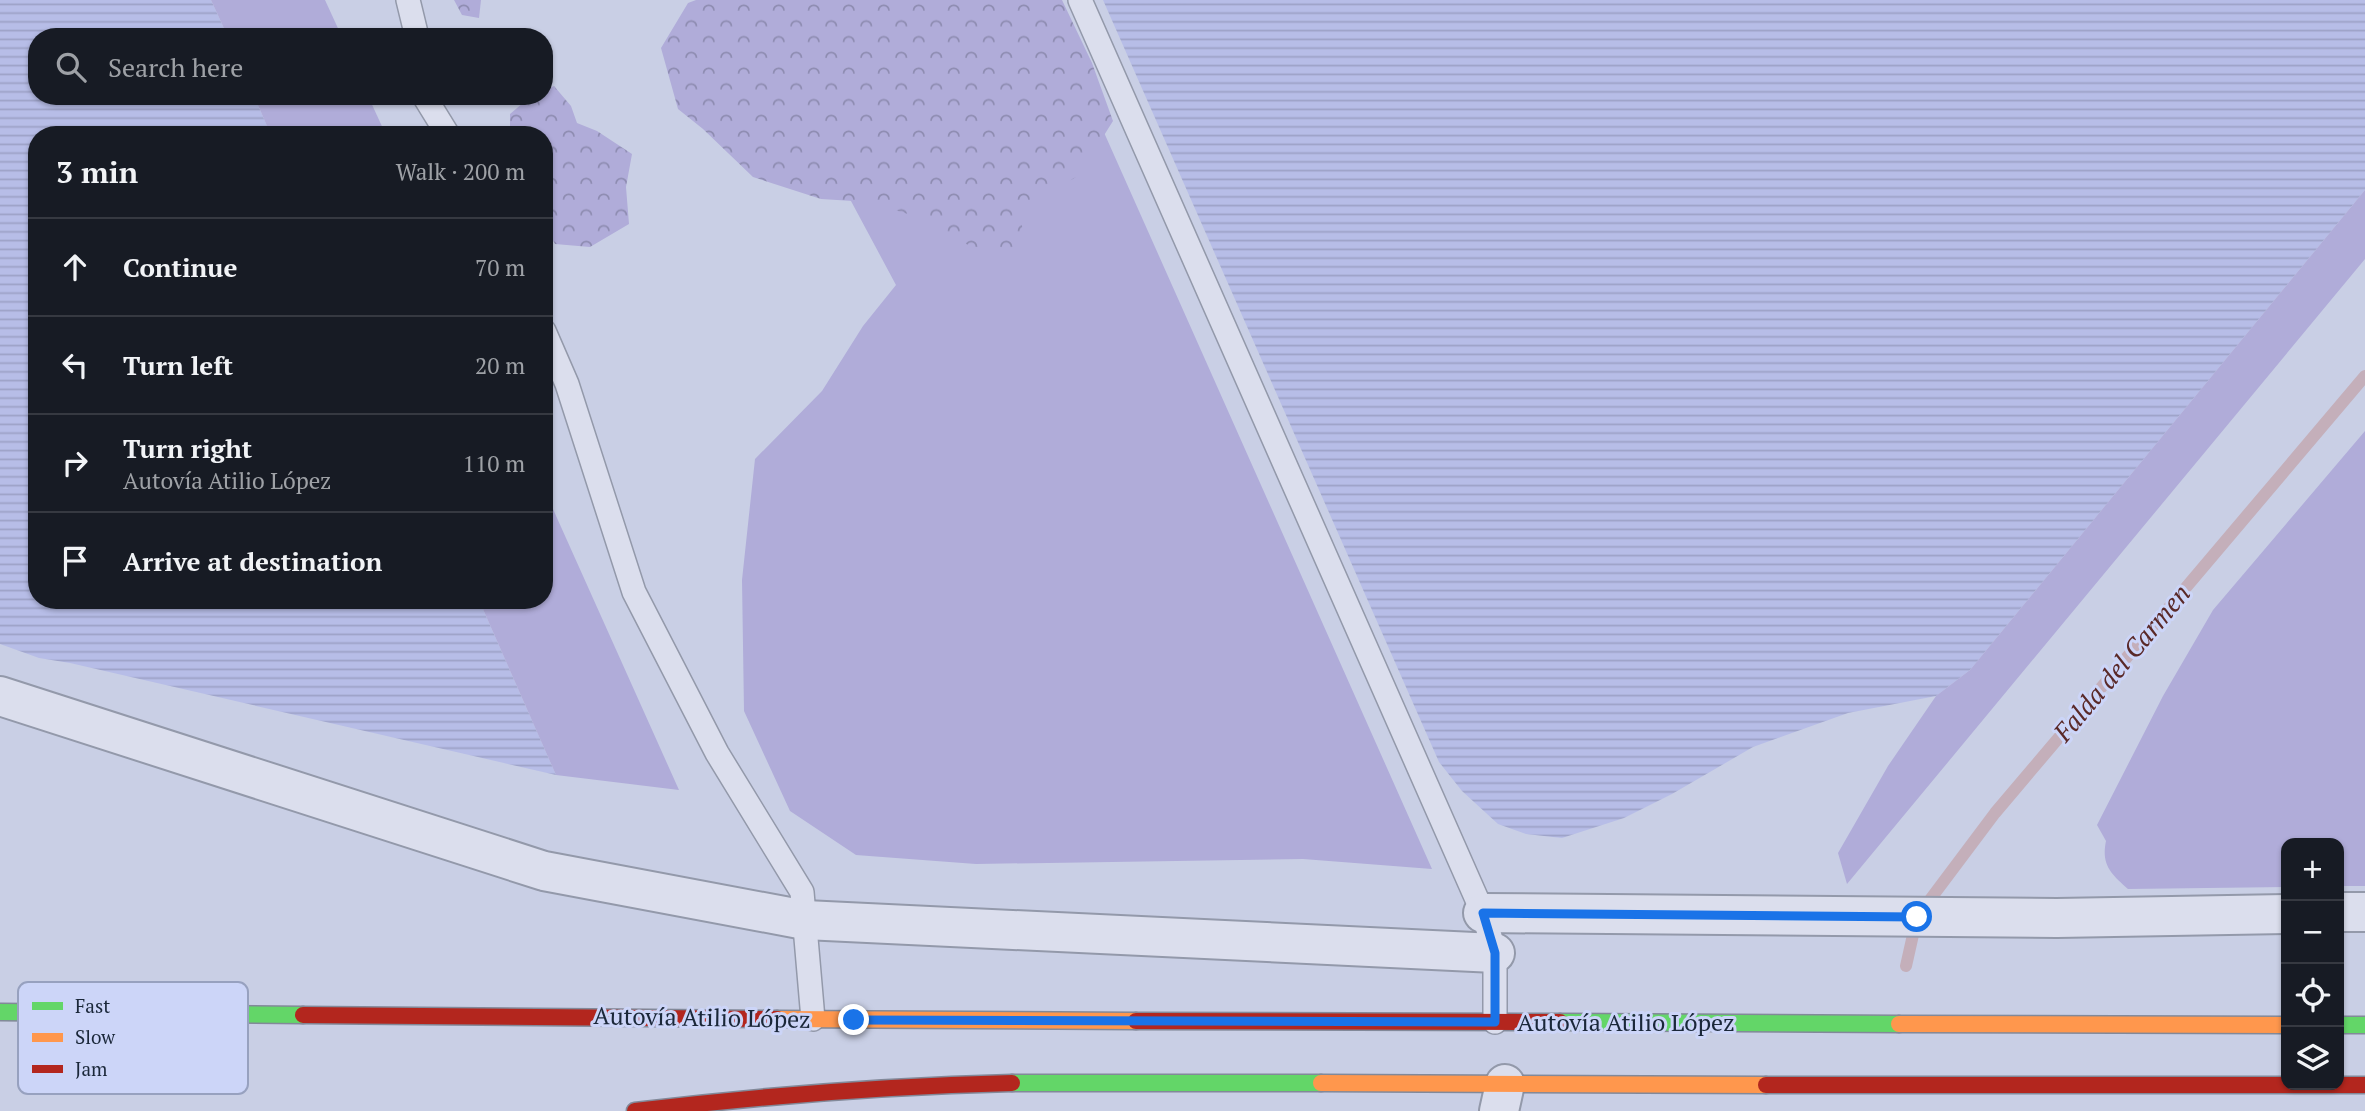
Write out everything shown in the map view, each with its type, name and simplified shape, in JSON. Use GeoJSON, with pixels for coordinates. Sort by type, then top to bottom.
{"type":"FeatureCollection","features":[{"type":"Feature","properties":{"kind":"main road","name":"Autovía Atilio López"},"geometry":{"type":"LineString","coordinates":[[0,1012],[18,1012]]}},
{"type":"Feature","properties":{"kind":"main road","name":"Autovía Atilio López"},"geometry":{"type":"LineString","coordinates":[[248,1014],[2281,1025]]}},
{"type":"Feature","properties":{"kind":"main road"},"geometry":{"type":"LineString","coordinates":[[2344,1025],[2365,1025]]}},
{"type":"Feature","properties":{"kind":"main road"},"geometry":{"type":"LineString","coordinates":[[635,1111],[717,1099],[941,1084],[1129,1081],[1502,1098],[2365,1085]]}},
{"type":"Feature","properties":{"kind":"street"},"geometry":{"type":"LineString","coordinates":[[0,696],[544,871],[805,920],[1495,953]]}},
{"type":"Feature","properties":{"kind":"street"},"geometry":{"type":"LineString","coordinates":[[2344,912],[2365,912]]}},
{"type":"Feature","properties":{"kind":"street"},"geometry":{"type":"LineString","coordinates":[[1483,913],[2057,919],[2281,914]]}},
{"type":"Feature","properties":{"kind":"lane"},"geometry":{"type":"LineString","coordinates":[[408,0],[415,28]]}},
{"type":"Feature","properties":{"kind":"lane"},"geometry":{"type":"LineString","coordinates":[[1080,0],[1483,913],[1495,953],[1495,1022]]}},
{"type":"Feature","properties":{"kind":"lane"},"geometry":{"type":"LineString","coordinates":[[430,105],[442,126]]}},
{"type":"Feature","properties":{"kind":"lane"},"geometry":{"type":"LineString","coordinates":[[553,352],[567,384],[634,592],[717,753],[802,892],[813,1019]]}},
{"type":"Feature","properties":{"kind":"shaded area"},"geometry":{"type":"Polygon","coordinates":[[[0,0],[211,0],[224,28],[28,28],[28,105],[258,105],[267,126],[28,126],[28,609],[483,609],[556,775],[39,658],[0,644],[0,0]]]}},
{"type":"Feature","properties":{"kind":"shaded area"},"geometry":{"type":"Polygon","coordinates":[[[1103,0],[2365,0],[2365,190],[1970,670],[1936,696],[1848,713],[1753,747],[1672,794],[1624,818],[1562,838],[1526,834],[1498,824],[1462,791],[1439,762],[1103,0]]]}},
{"type":"Feature","properties":{"kind":"green space"},"geometry":{"type":"Polygon","coordinates":[[[211,0],[325,0],[338,28],[224,28],[211,0]]]}},
{"type":"Feature","properties":{"kind":"green space"},"geometry":{"type":"Polygon","coordinates":[[[454,0],[481,0],[479,18],[462,15],[454,0]]]}},
{"type":"Feature","properties":{"kind":"green space"},"geometry":{"type":"Polygon","coordinates":[[[696,0],[1062,0],[1092,63],[1113,121],[1079,175],[1021,212],[1024,252],[1006,257],[968,245],[924,219],[869,202],[821,199],[753,177],[678,109],[661,48],[688,3],[696,0]]]}},
{"type":"Feature","properties":{"kind":"green space"},"geometry":{"type":"Polygon","coordinates":[[[1045,0],[1432,869],[1303,859],[976,864],[856,855],[790,811],[744,711],[742,580],[755,459],[822,391],[863,326],[896,285],[829,160],[1045,0]]]}},
{"type":"Feature","properties":{"kind":"green space"},"geometry":{"type":"Polygon","coordinates":[[[553,86],[571,106],[577,123],[597,131],[632,154],[626,187],[629,224],[590,247],[555,244],[553,240],[553,126],[510,126],[510,114],[521,105],[553,105],[553,86]]]}},
{"type":"Feature","properties":{"kind":"green space"},"geometry":{"type":"Polygon","coordinates":[[[258,105],[372,105],[382,126],[267,126],[258,105]]]}},
{"type":"Feature","properties":{"kind":"green space"},"geometry":{"type":"Polygon","coordinates":[[[2365,190],[2365,259],[1847,884],[1838,853],[1888,766],[1936,696],[1970,670],[2365,190]]]}},
{"type":"Feature","properties":{"kind":"green space"},"geometry":{"type":"Polygon","coordinates":[[[2365,431],[2365,886],[2344,886],[2344,838],[2281,838],[2281,887],[2128,889],[2106,863],[2106,841],[2097,825],[2163,696],[2213,610],[2365,431]]]}},
{"type":"Feature","properties":{"kind":"green space"},"geometry":{"type":"Polygon","coordinates":[[[553,509],[679,790],[556,775],[483,609],[553,609],[553,509]]]}},
{"type":"Feature","properties":{"kind":"waterway","name":"Falda del Carmen"},"geometry":{"type":"LineString","coordinates":[[1906,966],[1917,917],[1995,813],[2365,376]]}},
{"type":"Feature","properties":{"kind":"traffic: fast"},"geometry":{"type":"LineString","coordinates":[[0,1012],[18,1012]]}},
{"type":"Feature","properties":{"kind":"traffic: fast"},"geometry":{"type":"LineString","coordinates":[[248,1014],[303,1015]]}},
{"type":"Feature","properties":{"kind":"traffic: fast"},"geometry":{"type":"LineString","coordinates":[[1560,1022],[1899,1024]]}},
{"type":"Feature","properties":{"kind":"traffic: fast"},"geometry":{"type":"LineString","coordinates":[[2344,1025],[2365,1025]]}},
{"type":"Feature","properties":{"kind":"traffic: fast"},"geometry":{"type":"LineString","coordinates":[[1012,1083],[1321,1083]]}},
{"type":"Feature","properties":{"kind":"traffic: slow"},"geometry":{"type":"LineString","coordinates":[[777,1019],[1136,1021]]}},
{"type":"Feature","properties":{"kind":"traffic: slow"},"geometry":{"type":"LineString","coordinates":[[1899,1024],[2281,1025]]}},
{"type":"Feature","properties":{"kind":"traffic: slow"},"geometry":{"type":"LineString","coordinates":[[1321,1083],[1766,1085]]}},
{"type":"Feature","properties":{"kind":"traffic: jam"},"geometry":{"type":"LineString","coordinates":[[303,1015],[777,1019]]}},
{"type":"Feature","properties":{"kind":"traffic: jam"},"geometry":{"type":"LineString","coordinates":[[1136,1021],[1560,1022]]}},
{"type":"Feature","properties":{"kind":"traffic: jam"},"geometry":{"type":"LineString","coordinates":[[635,1111],[824,1093],[1012,1083]]}},
{"type":"Feature","properties":{"kind":"traffic: jam"},"geometry":{"type":"LineString","coordinates":[[1766,1085],[2365,1085]]}},
{"type":"Feature","properties":{"kind":"route"},"geometry":{"type":"LineString","coordinates":[[854,1020],[1495,1022],[1495,953],[1483,913],[1917,917]]}}]}
